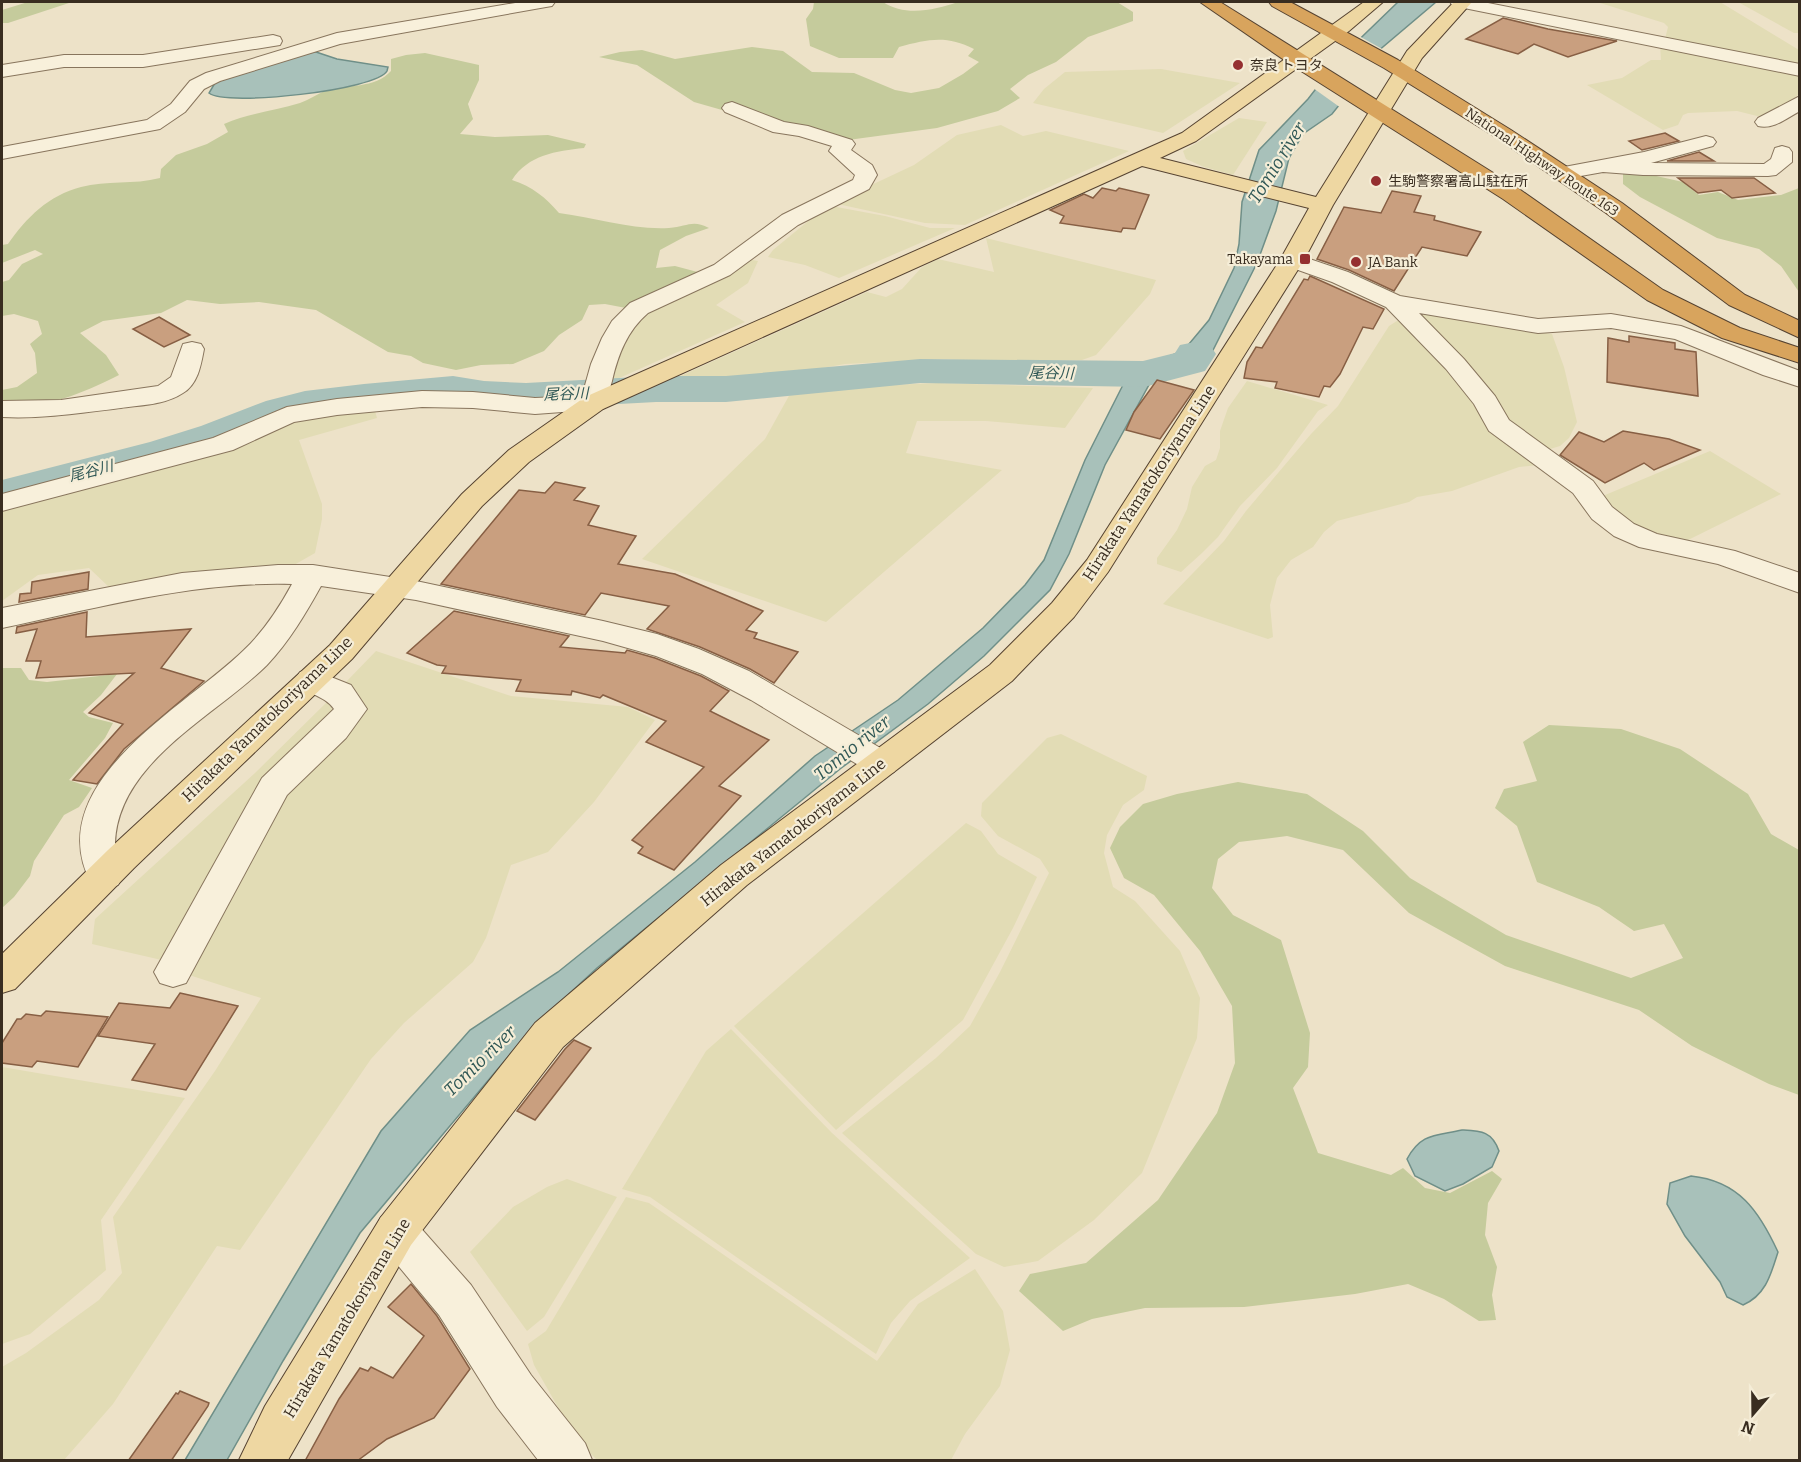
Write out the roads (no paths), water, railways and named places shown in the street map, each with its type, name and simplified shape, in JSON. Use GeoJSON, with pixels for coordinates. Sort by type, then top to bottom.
{"type":"FeatureCollection","features":[{"type":"Feature","properties":{"kind":"highway"},"geometry":{"type":"LineString","coordinates":[[1209,2],[1511,194],[1655,295],[1731,333],[1800,356]]}},
{"type":"Feature","properties":{"kind":"highway","name":"National Highway Route 163"},"geometry":{"type":"LineString","coordinates":[[1278,2],[1397,68],[1564,173],[1737,300],[1800,332]]}},
{"type":"Feature","properties":{"kind":"main road","name":"Hirakata Yamatokoriyama Line"},"geometry":{"type":"LineString","coordinates":[[263,1461],[282,1423],[396,1232],[549,1035],[734,875],[1001,673],[1063,610],[1098,566],[1292,260],[1307,202],[1363,137],[1370,105],[1397,68],[1461,2]]}},
{"type":"Feature","properties":{"kind":"main road","name":"Hirakata Yamatokoriyama Line"},"geometry":{"type":"LineString","coordinates":[[2,978],[105,875],[340,652],[472,500],[511,464],[594,403],[1189,137],[1297,60],[1341,37],[1367,8]]}},
{"type":"Feature","properties":{"kind":"main road"},"geometry":{"type":"LineString","coordinates":[[1298,13],[1330,18],[1367,8]]}},
{"type":"Feature","properties":{"kind":"main road"},"geometry":{"type":"LineString","coordinates":[[1363,137],[1392,132],[1423,138]]}},
{"type":"Feature","properties":{"kind":"main road"},"geometry":{"type":"LineString","coordinates":[[1140,159],[1307,202]]}},
{"type":"Feature","properties":{"kind":"street"},"geometry":{"type":"LineString","coordinates":[[2,153],[153,125],[178,108],[197,86],[213,77],[337,39],[546,2]]}},
{"type":"Feature","properties":{"kind":"street"},"geometry":{"type":"LineString","coordinates":[[1461,2],[1800,70]]}},
{"type":"Feature","properties":{"kind":"street"},"geometry":{"type":"LineString","coordinates":[[2,71],[64,61],[143,62],[300,36],[337,39]]}},
{"type":"Feature","properties":{"kind":"street"},"geometry":{"type":"LineString","coordinates":[[1765,122],[1800,102]]}},
{"type":"Feature","properties":{"kind":"street"},"geometry":{"type":"LineString","coordinates":[[2,503],[212,447],[286,415],[337,407],[422,399],[473,400],[535,406],[594,403],[598,380],[616,335],[628,316],[639,308],[723,270],[790,220],[861,184],[866,175],[864,170],[839,152],[845,144],[801,130],[780,128],[732,108]]}},
{"type":"Feature","properties":{"kind":"street"},"geometry":{"type":"LineString","coordinates":[[1564,173],[1645,158],[1706,142]]}},
{"type":"Feature","properties":{"kind":"street"},"geometry":{"type":"LineString","coordinates":[[1600,165],[1612,168],[1643,169],[1768,170],[1781,162],[1782,152]]}},
{"type":"Feature","properties":{"kind":"street"},"geometry":{"type":"LineString","coordinates":[[1292,260],[1340,277],[1394,302],[1538,326],[1611,321],[1681,333],[1800,379]]}},
{"type":"Feature","properties":{"kind":"street"},"geometry":{"type":"LineString","coordinates":[[1394,302],[1455,364],[1486,402],[1498,425],[1583,487],[1602,513],[1624,530],[1649,541],[1725,557],[1800,584]]}},
{"type":"Feature","properties":{"kind":"street"},"geometry":{"type":"LineString","coordinates":[[2,409],[51,409],[158,395],[170,391],[186,378],[192,350]]}},
{"type":"Feature","properties":{"kind":"street"},"geometry":{"type":"LineString","coordinates":[[2,618],[125,593],[245,576],[313,574],[396,586],[636,638],[688,656],[743,681],[882,764]]}},
{"type":"Feature","properties":{"kind":"street"},"geometry":{"type":"LineString","coordinates":[[105,875],[97,845],[103,809],[116,782],[169,729],[255,658],[278,633],[313,574]]}},
{"type":"Feature","properties":{"kind":"street"},"geometry":{"type":"LineString","coordinates":[[172,972],[274,787],[292,766],[341,725],[351,709],[340,693],[311,680]]}},
{"type":"Feature","properties":{"kind":"street"},"geometry":{"type":"LineString","coordinates":[[396,1232],[455,1300],[514,1391],[568,1461]]}},
{"type":"Feature","properties":{"kind":"water","name":"Tomio river"},"geometry":{"type":"Polygon","coordinates":[[[1398,2],[1436,2],[1377,52],[1360,79],[1332,114],[1303,134],[1289,158],[1276,211],[1257,263],[1207,362],[1155,374],[1105,465],[1069,554],[1050,590],[984,656],[928,704],[840,769],[597,968],[533,1027],[360,1233],[227,1460],[185,1460],[381,1131],[470,1030],[558,972],[695,862],[815,756],[898,700],[983,628],[1025,585],[1044,560],[1085,460],[1131,369],[1175,354],[1189,344],[1209,320],[1234,268],[1239,244],[1242,202],[1259,150],[1308,99],[1339,59],[1398,2]]]}},
{"type":"Feature","properties":{"kind":"water"},"geometry":{"type":"Polygon","coordinates":[[[307,49],[337,59],[388,67],[387,71],[377,78],[331,90],[243,98],[221,97],[209,93],[215,83],[213,80],[307,49]]]}},
{"type":"Feature","properties":{"kind":"water"},"geometry":{"type":"Polygon","coordinates":[[[1462,1130],[1485,1133],[1493,1139],[1499,1151],[1492,1167],[1463,1184],[1445,1191],[1415,1176],[1407,1159],[1418,1144],[1436,1135],[1462,1130]]]}},
{"type":"Feature","properties":{"kind":"water"},"geometry":{"type":"Polygon","coordinates":[[[1691,1176],[1708,1179],[1735,1191],[1755,1211],[1778,1252],[1770,1276],[1762,1290],[1751,1301],[1743,1305],[1727,1297],[1720,1282],[1685,1236],[1667,1204],[1670,1183],[1691,1176]]]}},
{"type":"Feature","properties":{"kind":"waterway","name":"尾谷川"},"geometry":{"type":"LineString","coordinates":[[2,494],[166,451],[217,435],[281,410],[305,404],[364,397],[453,389],[484,394],[526,396],[656,389],[726,389],[920,371],[1144,374],[1190,362],[1195,354]]}},
{"type":"Feature","properties":{"kind":"place","name":"奈良 トヨタ"},"geometry":{"type":"Point","coordinates":[1238,65]}},
{"type":"Feature","properties":{"kind":"place","name":"生駒警察署高山駐在所"},"geometry":{"type":"Point","coordinates":[1376,181]}},
{"type":"Feature","properties":{"kind":"place","name":"Takayama"},"geometry":{"type":"Point","coordinates":[1305,259]}},
{"type":"Feature","properties":{"kind":"place","name":"JA Bank"},"geometry":{"type":"Point","coordinates":[1356,262]}}]}
